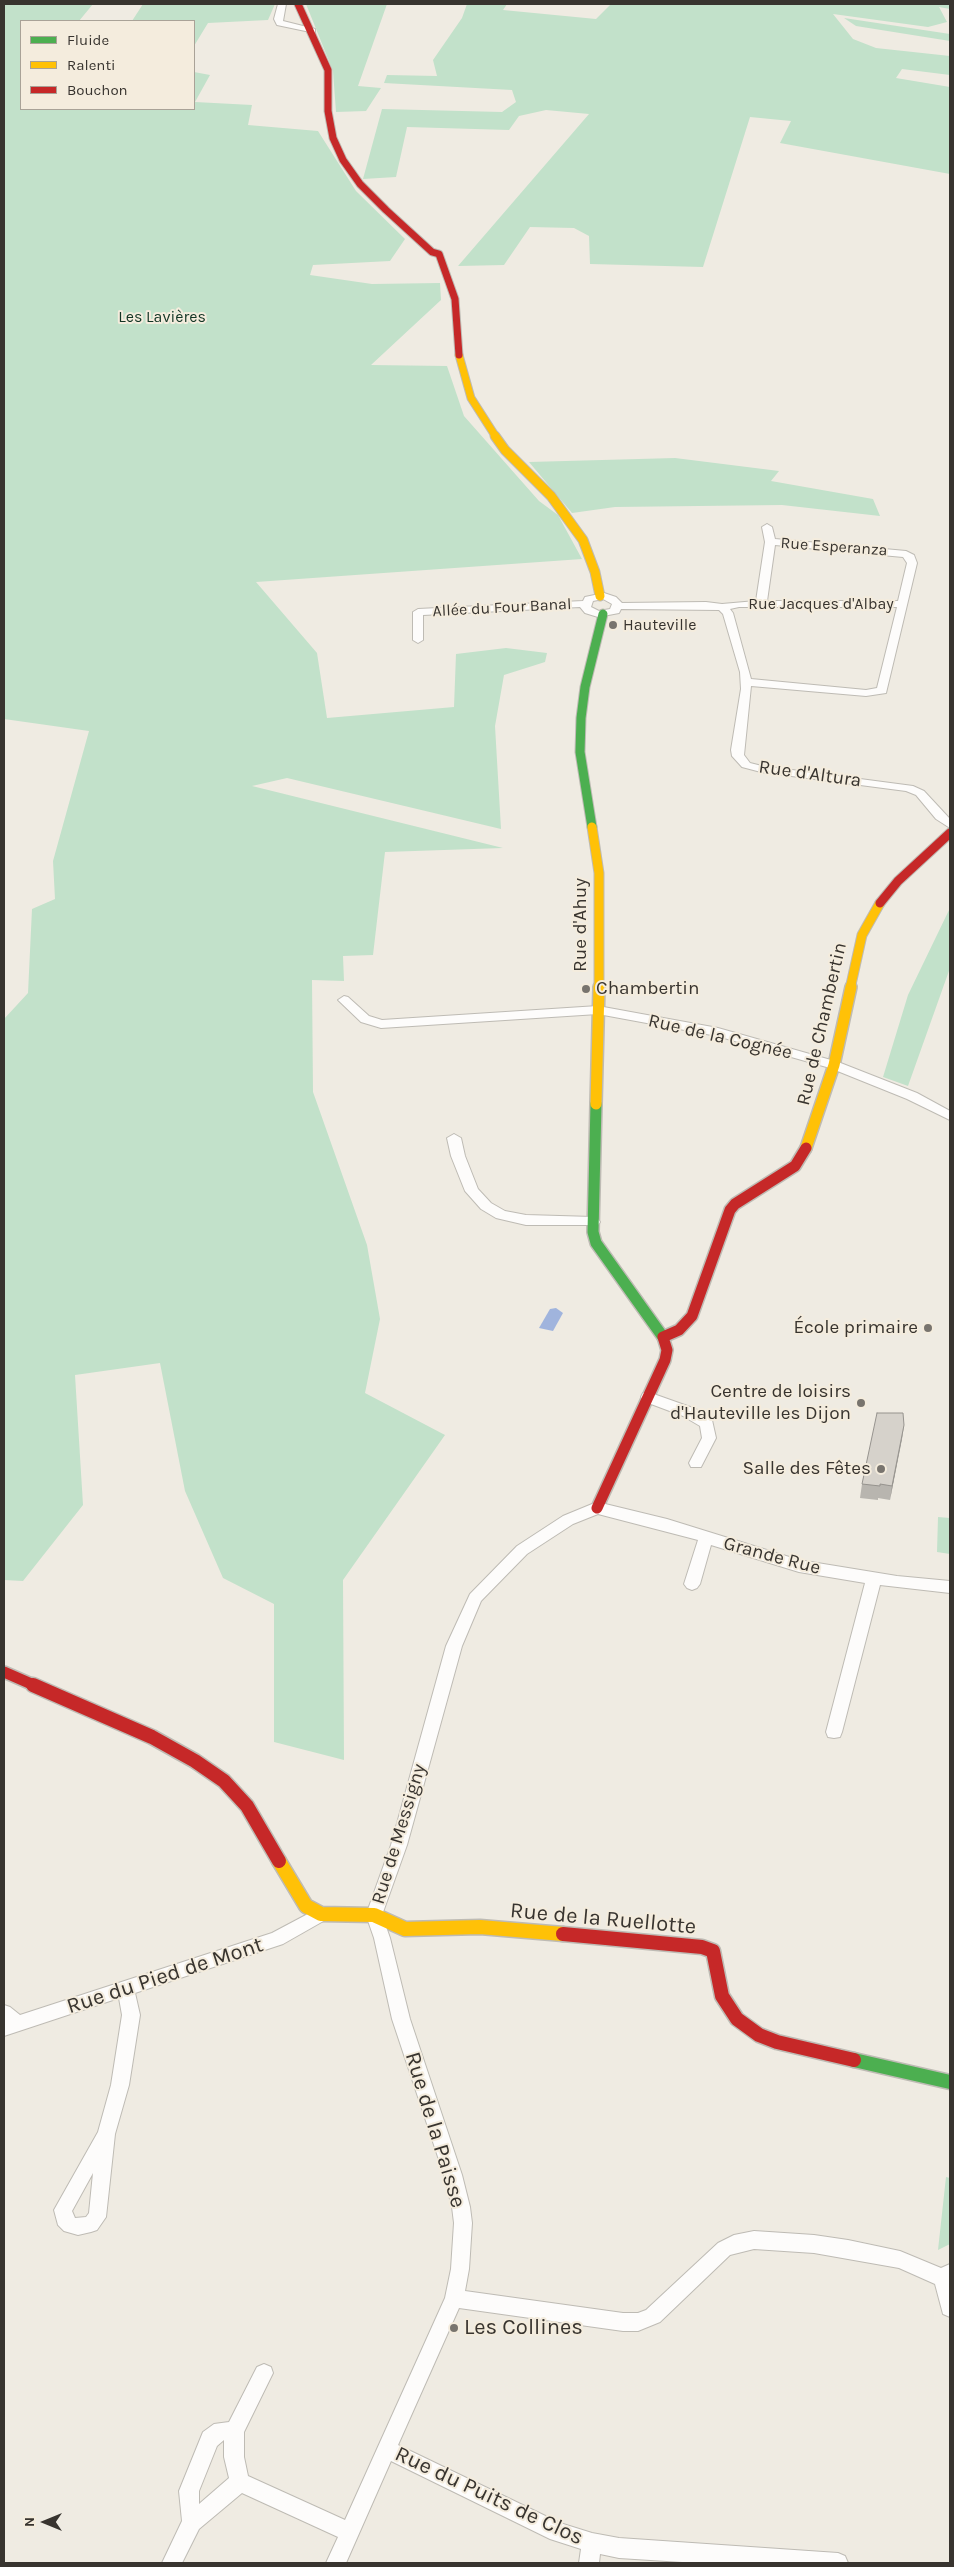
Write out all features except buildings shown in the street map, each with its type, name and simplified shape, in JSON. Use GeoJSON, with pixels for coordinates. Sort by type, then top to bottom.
{"type":"FeatureCollection","features":[{"type":"Feature","properties":{"kind":"street"},"geometry":{"type":"LineString","coordinates":[[282,4],[278,19],[280,23],[312,31]]}},
{"type":"Feature","properties":{"kind":"street"},"geometry":{"type":"LineString","coordinates":[[298,4],[312,31],[328,70],[328,111],[333,138],[344,160],[360,184],[386,210],[432,252],[439,254],[455,299],[458,352],[471,398],[505,450],[551,496],[583,540],[595,572],[600,596]]}},
{"type":"Feature","properties":{"kind":"street","name":"Rue Esperanza"},"geometry":{"type":"LineString","coordinates":[[761,604],[770,542],[770,534],[767,528]]}},
{"type":"Feature","properties":{"kind":"street","name":"Rue Esperanza"},"geometry":{"type":"LineString","coordinates":[[770,542],[893,551],[907,555],[912,563],[903,604]]}},
{"type":"Feature","properties":{"kind":"street"},"geometry":{"type":"LineString","coordinates":[[618,606],[612,599],[600,596],[589,599],[584,604],[589,612],[602,614],[611,612],[618,606],[695,605],[722,608]]}},
{"type":"Feature","properties":{"kind":"street","name":"Allée du Four Banal"},"geometry":{"type":"LineString","coordinates":[[418,640],[418,612],[584,604]]}},
{"type":"Feature","properties":{"kind":"street","name":"Rue Jacques d'Albay"},"geometry":{"type":"LineString","coordinates":[[722,608],[761,604],[903,604],[882,691],[860,693],[808,686],[746,682]]}},
{"type":"Feature","properties":{"kind":"street","name":"Rue d'Altura"},"geometry":{"type":"LineString","coordinates":[[722,608],[728,613],[732,622],[746,682],[737,750],[740,761],[761,769],[909,788],[920,793],[940,818],[950,825]]}},
{"type":"Feature","properties":{"kind":"street","name":"Rue d'Ahuy"},"geometry":{"type":"LineString","coordinates":[[602,614],[585,686],[580,718],[580,752],[599,873],[593,1222],[596,1243],[662,1337]]}},
{"type":"Feature","properties":{"kind":"street","name":"Rue de Chambertin"},"geometry":{"type":"LineString","coordinates":[[662,1337],[679,1330],[692,1316],[723,1226],[735,1204],[785,1174],[799,1161],[810,1143],[834,1065],[854,964],[862,935],[879,904],[898,881],[950,833]]}},
{"type":"Feature","properties":{"kind":"street","name":"Rue de la Cognée"},"geometry":{"type":"LineString","coordinates":[[344,1000],[365,1018],[381,1024],[598,1010],[718,1032],[834,1065],[912,1096],[950,1116]]}},
{"type":"Feature","properties":{"kind":"street"},"geometry":{"type":"LineString","coordinates":[[454,1138],[458,1156],[472,1190],[486,1206],[501,1215],[526,1220],[593,1222]]}},
{"type":"Feature","properties":{"kind":"street"},"geometry":{"type":"LineString","coordinates":[[597,1508],[665,1360],[666,1350],[662,1337]]}},
{"type":"Feature","properties":{"kind":"street"},"geometry":{"type":"LineString","coordinates":[[648,1397],[688,1412],[707,1424],[709,1438],[696,1463]]}},
{"type":"Feature","properties":{"kind":"street","name":"Grande Rue"},"geometry":{"type":"LineString","coordinates":[[597,1508],[799,1566],[874,1579],[950,1587]]}},
{"type":"Feature","properties":{"kind":"street","name":"Rue de Messigny"},"geometry":{"type":"LineString","coordinates":[[321,1914],[374,1915],[399,1845],[454,1646],[475,1598],[529,1546],[568,1520],[597,1508]]}},
{"type":"Feature","properties":{"kind":"street"},"geometry":{"type":"LineString","coordinates":[[692,1584],[706,1538]]}},
{"type":"Feature","properties":{"kind":"street"},"geometry":{"type":"LineString","coordinates":[[834,1732],[874,1579]]}},
{"type":"Feature","properties":{"kind":"street"},"geometry":{"type":"LineString","coordinates":[[4,1672],[152,1738],[196,1761],[224,1781],[247,1806],[306,1906],[321,1914]]}},
{"type":"Feature","properties":{"kind":"street","name":"Rue du Pied de Mont"},"geometry":{"type":"LineString","coordinates":[[8,2021],[125,1988],[277,1939],[321,1914]]}},
{"type":"Feature","properties":{"kind":"street","name":"Rue de la Ruellotte"},"geometry":{"type":"LineString","coordinates":[[374,1915],[404,1929],[480,1928],[708,1949],[713,1951],[722,1996],[728,2008],[737,2019],[759,2035],[777,2042],[950,2082]]}},
{"type":"Feature","properties":{"kind":"street","name":"Rue de la Paisse"},"geometry":{"type":"LineString","coordinates":[[336,2563],[454,2298],[462,2250],[463,2223],[461,2206],[453,2175],[401,2019],[382,1938],[374,1915]]}},
{"type":"Feature","properties":{"kind":"street"},"geometry":{"type":"LineString","coordinates":[[106,2134],[120,2084],[131,2015],[125,1988]]}},
{"type":"Feature","properties":{"kind":"street"},"geometry":{"type":"LineString","coordinates":[[454,2298],[623,2322],[638,2322],[653,2316],[724,2249],[734,2244],[754,2240],[814,2244],[875,2254],[947,2275],[950,2308]]}},
{"type":"Feature","properties":{"kind":"street"},"geometry":{"type":"LineString","coordinates":[[240,2482],[234,2457],[234,2431],[264,2373]]}},
{"type":"Feature","properties":{"kind":"street"},"geometry":{"type":"LineString","coordinates":[[192,2522],[189,2509],[189,2492],[210,2439],[221,2431],[234,2431]]}},
{"type":"Feature","properties":{"kind":"street","name":"Rue du Puits de Clos"},"geometry":{"type":"LineString","coordinates":[[386,2449],[557,2532],[592,2544],[619,2548],[838,2563]]}},
{"type":"Feature","properties":{"kind":"street"},"geometry":{"type":"LineString","coordinates":[[172,2563],[192,2522],[240,2482]]}},
{"type":"Feature","properties":{"kind":"street"},"geometry":{"type":"LineString","coordinates":[[240,2482],[350,2532]]}},
{"type":"Feature","properties":{"kind":"street","name":"Rue du Puits de Clos"},"geometry":{"type":"LineString","coordinates":[[589,2563],[592,2544]]}},
{"type":"Feature","properties":{"kind":"green space","name":"Les Lavières"},"geometry":{"type":"Polygon","coordinates":[[[4,4],[93,4],[80,20],[20,20],[20,110],[195,110],[195,102],[252,105],[248,125],[318,131],[356,191],[405,239],[390,261],[313,265],[310,275],[372,284],[440,283],[441,300],[371,365],[447,366],[464,416],[539,501],[558,515],[582,559],[256,582],[317,653],[327,718],[454,707],[456,654],[506,648],[547,653],[545,662],[504,675],[495,726],[501,829],[287,778],[252,786],[503,848],[385,852],[373,955],[343,956],[344,981],[312,980],[313,1092],[367,1245],[380,1319],[365,1393],[445,1435],[343,1580],[344,1760],[274,1742],[274,1604],[223,1578],[185,1491],[160,1363],[75,1375],[83,1505],[23,1581],[4,1580],[4,1019],[28,993],[32,909],[55,899],[53,861],[89,731],[4,719],[4,4]]]}},
{"type":"Feature","properties":{"kind":"green space"},"geometry":{"type":"Polygon","coordinates":[[[143,4],[275,4],[268,20],[208,23],[195,44],[195,20],[133,20],[143,4]]]}},
{"type":"Feature","properties":{"kind":"green space"},"geometry":{"type":"Polygon","coordinates":[[[306,4],[387,4],[358,86],[381,88],[366,111],[336,112],[333,71],[306,4]]]}},
{"type":"Feature","properties":{"kind":"green space"},"geometry":{"type":"Polygon","coordinates":[[[467,4],[507,4],[503,10],[596,19],[611,4],[950,4],[950,9],[939,7],[947,22],[928,27],[833,14],[853,39],[876,48],[950,56],[950,75],[902,69],[896,78],[950,87],[950,174],[780,143],[791,121],[750,117],[703,267],[590,264],[589,236],[574,228],[530,227],[504,265],[458,266],[589,114],[546,110],[519,116],[509,130],[407,127],[396,177],[363,179],[382,109],[502,112],[516,102],[512,90],[384,83],[387,75],[437,76],[433,60],[462,18],[467,4]]]}},
{"type":"Feature","properties":{"kind":"green space"},"geometry":{"type":"Polygon","coordinates":[[[844,18],[950,34],[950,41],[856,26],[844,18]]]}},
{"type":"Feature","properties":{"kind":"green space"},"geometry":{"type":"Polygon","coordinates":[[[195,72],[210,75],[195,102],[195,72]]]}},
{"type":"Feature","properties":{"kind":"green space"},"geometry":{"type":"Polygon","coordinates":[[[675,458],[779,471],[771,481],[873,499],[880,516],[782,505],[615,507],[572,513],[529,462],[675,458]]]}},
{"type":"Feature","properties":{"kind":"green space"},"geometry":{"type":"Polygon","coordinates":[[[950,908],[950,968],[908,1086],[883,1077],[908,995],[950,908]]]}},
{"type":"Feature","properties":{"kind":"green space"},"geometry":{"type":"Polygon","coordinates":[[[938,1517],[950,1518],[950,1554],[937,1552],[938,1517]]]}},
{"type":"Feature","properties":{"kind":"green space"},"geometry":{"type":"Polygon","coordinates":[[[946,2177],[950,2178],[950,2244],[938,2250],[946,2177]]]}},
{"type":"Feature","properties":{"kind":"water"},"geometry":{"type":"Polygon","coordinates":[[[556,1308],[563,1313],[553,1331],[539,1328],[550,1309],[556,1308]]]}},
{"type":"Feature","properties":{"kind":"traffic: fast"},"geometry":{"type":"LineString","coordinates":[[592,827],[580,752],[581,718],[585,687],[603,614]]}},
{"type":"Feature","properties":{"kind":"traffic: fast"},"geometry":{"type":"LineString","coordinates":[[596,1104],[593,1232],[596,1243],[663,1337]]}},
{"type":"Feature","properties":{"kind":"traffic: fast"},"geometry":{"type":"LineString","coordinates":[[854,2060],[950,2082]]}},
{"type":"Feature","properties":{"kind":"traffic: slow"},"geometry":{"type":"LineString","coordinates":[[459,355],[471,398],[487,425],[505,450],[551,496],[583,540],[595,572],[600,596]]}},
{"type":"Feature","properties":{"kind":"traffic: slow"},"geometry":{"type":"LineString","coordinates":[[592,827],[599,873],[600,931],[596,1104]]}},
{"type":"Feature","properties":{"kind":"traffic: slow"},"geometry":{"type":"LineString","coordinates":[[806,1148],[834,1065],[862,935],[880,903]]}},
{"type":"Feature","properties":{"kind":"traffic: slow"},"geometry":{"type":"LineString","coordinates":[[279,1861],[306,1906],[321,1914],[374,1915],[405,1929],[480,1927],[563,1934]]}},
{"type":"Feature","properties":{"kind":"traffic: jam"},"geometry":{"type":"LineString","coordinates":[[298,4],[328,70],[328,111],[333,138],[343,160],[360,184],[386,210],[432,252],[439,254],[455,299],[459,355]]}},
{"type":"Feature","properties":{"kind":"traffic: jam"},"geometry":{"type":"LineString","coordinates":[[880,903],[898,881],[950,833]]}},
{"type":"Feature","properties":{"kind":"traffic: jam"},"geometry":{"type":"LineString","coordinates":[[597,1508],[665,1360],[667,1350],[663,1337],[679,1330],[692,1316],[730,1210],[735,1204],[795,1166],[806,1148]]}},
{"type":"Feature","properties":{"kind":"traffic: jam"},"geometry":{"type":"LineString","coordinates":[[4,1672],[152,1737],[195,1761],[224,1781],[247,1806],[279,1861]]}},
{"type":"Feature","properties":{"kind":"traffic: jam"},"geometry":{"type":"LineString","coordinates":[[563,1934],[702,1947],[713,1951],[722,1996],[737,2019],[759,2035],[777,2042],[854,2060]]}},
{"type":"Feature","properties":{"kind":"place","name":"Hauteville"},"geometry":{"type":"Point","coordinates":[613,625]}},
{"type":"Feature","properties":{"kind":"place","name":"Chambertin"},"geometry":{"type":"Point","coordinates":[586,989]}},
{"type":"Feature","properties":{"kind":"place","name":"École primaire"},"geometry":{"type":"Point","coordinates":[928,1328]}},
{"type":"Feature","properties":{"kind":"place","name":"Centre de loisirs d'Hauteville les Dijon"},"geometry":{"type":"Point","coordinates":[861,1403]}},
{"type":"Feature","properties":{"kind":"place","name":"Salle des Fêtes"},"geometry":{"type":"Point","coordinates":[881,1469]}},
{"type":"Feature","properties":{"kind":"place","name":"Les Collines"},"geometry":{"type":"Point","coordinates":[454,2328]}}]}
